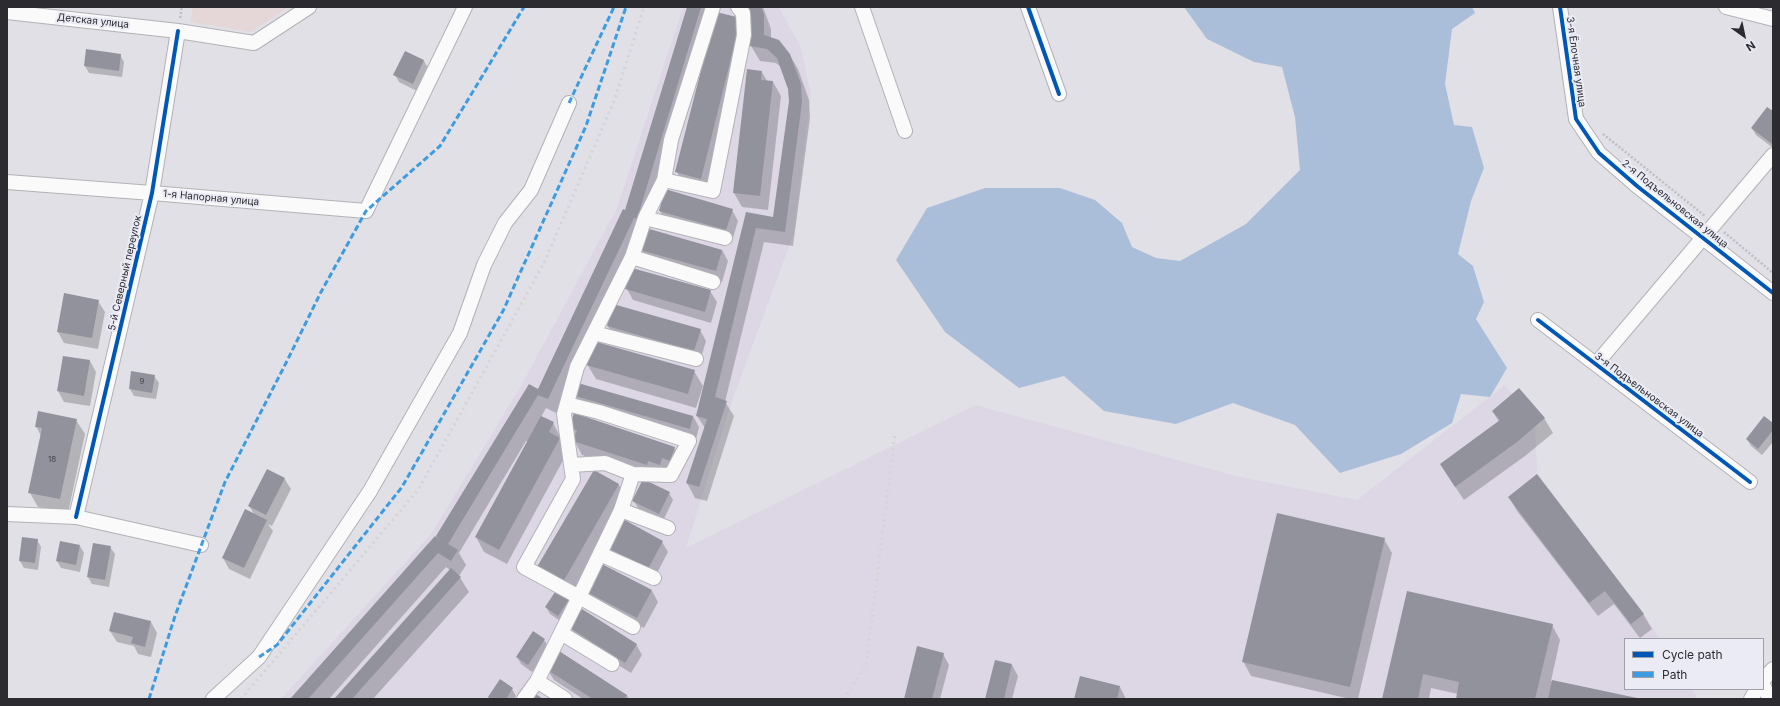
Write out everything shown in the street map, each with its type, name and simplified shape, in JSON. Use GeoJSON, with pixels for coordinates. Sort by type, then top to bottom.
{"type":"FeatureCollection","features":[{"type":"Feature","properties":{"kind":"street","name":"Детская улица"},"geometry":{"type":"LineString","coordinates":[[7,12],[178,30],[254,43],[308,7]]}},
{"type":"Feature","properties":{"kind":"street","name":"1-я Напорная улица"},"geometry":{"type":"LineString","coordinates":[[7,182],[366,211],[465,7]]}},
{"type":"Feature","properties":{"kind":"street"},"geometry":{"type":"LineString","coordinates":[[633,627],[524,567],[573,479],[564,414],[577,367],[632,257],[645,218],[664,180],[671,140],[712,7]]}},
{"type":"Feature","properties":{"kind":"street"},"geometry":{"type":"LineString","coordinates":[[664,180],[713,191],[743,41],[743,13],[738,7]]}},
{"type":"Feature","properties":{"kind":"street"},"geometry":{"type":"LineString","coordinates":[[862,7],[905,131]]}},
{"type":"Feature","properties":{"kind":"street"},"geometry":{"type":"LineString","coordinates":[[1028,7],[1059,94]]}},
{"type":"Feature","properties":{"kind":"street","name":"3-я Ёлочная улица"},"geometry":{"type":"LineString","coordinates":[[1560,7],[1576,119]]}},
{"type":"Feature","properties":{"kind":"street"},"geometry":{"type":"LineString","coordinates":[[1726,7],[1773,20]]}},
{"type":"Feature","properties":{"kind":"street","name":"5-й Северный переулок"},"geometry":{"type":"LineString","coordinates":[[76,517],[152,193],[178,30]]}},
{"type":"Feature","properties":{"kind":"street"},"geometry":{"type":"LineString","coordinates":[[213,699],[260,657],[370,491],[460,333],[484,266],[505,223],[531,190],[569,103]]}},
{"type":"Feature","properties":{"kind":"street","name":"2-я Подъельновская улица"},"geometry":{"type":"LineString","coordinates":[[1576,119],[1599,154],[1702,238],[1773,293]]}},
{"type":"Feature","properties":{"kind":"street"},"geometry":{"type":"LineString","coordinates":[[1596,364],[1773,155]]}},
{"type":"Feature","properties":{"kind":"street"},"geometry":{"type":"LineString","coordinates":[[645,218],[725,238]]}},
{"type":"Feature","properties":{"kind":"street"},"geometry":{"type":"LineString","coordinates":[[632,257],[713,282]]}},
{"type":"Feature","properties":{"kind":"street","name":"3-я Подъельновская улица"},"geometry":{"type":"LineString","coordinates":[[1538,320],[1750,482]]}},
{"type":"Feature","properties":{"kind":"street"},"geometry":{"type":"LineString","coordinates":[[594,333],[696,359]]}},
{"type":"Feature","properties":{"kind":"street"},"geometry":{"type":"LineString","coordinates":[[567,404],[599,412],[689,441],[671,475],[633,474],[605,463],[571,465]]}},
{"type":"Feature","properties":{"kind":"street"},"geometry":{"type":"LineString","coordinates":[[524,699],[537,681],[600,554],[621,510],[633,474]]}},
{"type":"Feature","properties":{"kind":"street"},"geometry":{"type":"LineString","coordinates":[[621,510],[668,528]]}},
{"type":"Feature","properties":{"kind":"street"},"geometry":{"type":"LineString","coordinates":[[7,514],[76,517],[201,546]]}},
{"type":"Feature","properties":{"kind":"street"},"geometry":{"type":"LineString","coordinates":[[600,554],[654,578]]}},
{"type":"Feature","properties":{"kind":"street"},"geometry":{"type":"LineString","coordinates":[[561,633],[612,664]]}},
{"type":"Feature","properties":{"kind":"street"},"geometry":{"type":"LineString","coordinates":[[1764,679],[1773,669]]}},
{"type":"Feature","properties":{"kind":"street"},"geometry":{"type":"LineString","coordinates":[[537,681],[565,699]]}},
{"type":"Feature","properties":{"kind":"street"},"geometry":{"type":"LineString","coordinates":[[1764,687],[1770,699]]}},
{"type":"Feature","properties":{"kind":"street"},"geometry":{"type":"LineString","coordinates":[[1751,699],[1756,690]]}},
{"type":"Feature","properties":{"kind":"path"},"geometry":{"type":"LineString","coordinates":[[1602,133],[1773,272]]}},
{"type":"Feature","properties":{"kind":"shaded area"},"geometry":{"type":"Polygon","coordinates":[[[193,7],[289,7],[251,32],[190,22],[193,7]]]}},
{"type":"Feature","properties":{"kind":"shaded area"},"geometry":{"type":"Polygon","coordinates":[[[683,7],[779,7],[800,46],[811,94],[794,233],[732,401],[686,548],[975,405],[1236,476],[1357,500],[1505,385],[1535,421],[1537,474],[1644,614],[1659,638],[1624,638],[1624,690],[1693,690],[1698,699],[281,699],[431,534],[521,386],[617,208],[683,7]]]}},
{"type":"Feature","properties":{"kind":"water"},"geometry":{"type":"Polygon","coordinates":[[[1184,7],[1472,7],[1475,13],[1452,29],[1445,84],[1454,125],[1472,127],[1484,168],[1471,201],[1458,254],[1473,266],[1484,302],[1476,319],[1507,368],[1490,397],[1461,394],[1452,423],[1401,454],[1340,473],[1295,425],[1233,403],[1176,424],[1104,411],[1064,376],[1019,388],[945,332],[896,260],[927,208],[985,188],[1060,188],[1095,200],[1122,223],[1132,247],[1156,258],[1180,261],[1246,224],[1300,170],[1295,117],[1282,67],[1254,62],[1207,39],[1184,7]]]}},
{"type":"Feature","properties":{"kind":"building"},"geometry":{"type":"Polygon","coordinates":[[[687,7],[701,7],[637,219],[634,218],[548,399],[538,395],[448,544],[458,550],[451,561],[438,553],[308,699],[290,699],[435,536],[443,541],[436,536],[529,384],[538,389],[623,209],[625,210],[687,7]]]}},
{"type":"Feature","properties":{"kind":"building"},"geometry":{"type":"Polygon","coordinates":[[[746,7],[761,7],[764,14],[764,35],[779,40],[790,54],[801,84],[802,102],[785,232],[756,228],[715,397],[727,401],[699,487],[686,483],[707,419],[696,416],[746,212],[773,217],[789,101],[788,89],[777,58],[767,49],[750,46],[751,19],[746,7]]]}},
{"type":"Feature","properties":{"kind":"building"},"geometry":{"type":"Polygon","coordinates":[[[716,12],[741,18],[701,179],[675,172],[716,12]]]}},
{"type":"Feature","properties":{"kind":"building"},"geometry":{"type":"Polygon","coordinates":[[[86,49],[121,54],[119,71],[84,66],[86,49]]]}},
{"type":"Feature","properties":{"kind":"building"},"geometry":{"type":"Polygon","coordinates":[[[405,51],[424,60],[413,84],[393,75],[405,51]]]}},
{"type":"Feature","properties":{"kind":"building"},"geometry":{"type":"Polygon","coordinates":[[[747,69],[762,71],[761,80],[773,81],[760,196],[733,193],[747,69]]]}},
{"type":"Feature","properties":{"kind":"building"},"geometry":{"type":"Polygon","coordinates":[[[1767,107],[1773,111],[1772,144],[1751,128],[1767,107]]]}},
{"type":"Feature","properties":{"kind":"building"},"geometry":{"type":"Polygon","coordinates":[[[665,189],[733,209],[726,230],[659,211],[665,189]]]}},
{"type":"Feature","properties":{"kind":"building"},"geometry":{"type":"Polygon","coordinates":[[[646,228],[722,250],[716,271],[640,250],[646,228]]]}},
{"type":"Feature","properties":{"kind":"building"},"geometry":{"type":"Polygon","coordinates":[[[632,268],[711,290],[705,312],[625,289],[632,268]]]}},
{"type":"Feature","properties":{"kind":"building"},"geometry":{"type":"Polygon","coordinates":[[[64,293],[99,300],[92,338],[57,332],[64,293]]]}},
{"type":"Feature","properties":{"kind":"building"},"geometry":{"type":"Polygon","coordinates":[[[613,304],[701,329],[694,351],[607,326],[613,304]]]}},
{"type":"Feature","properties":{"kind":"building"},"geometry":{"type":"Polygon","coordinates":[[[593,341],[695,370],[688,394],[586,365],[593,341]]]}},
{"type":"Feature","properties":{"kind":"building"},"geometry":{"type":"Polygon","coordinates":[[[63,356],[90,360],[84,396],[57,391],[63,356]]]}},
{"type":"Feature","properties":{"kind":"building"},"geometry":{"type":"Polygon","coordinates":[[[131,371],[155,375],[152,393],[129,389],[131,371]]]}},
{"type":"Feature","properties":{"kind":"building"},"geometry":{"type":"Polygon","coordinates":[[[578,383],[693,416],[690,429],[575,396],[578,383]]]}},
{"type":"Feature","properties":{"kind":"building"},"geometry":{"type":"Polygon","coordinates":[[[1519,388],[1545,418],[1517,442],[1455,487],[1440,464],[1500,420],[1492,411],[1519,388]]]}},
{"type":"Feature","properties":{"kind":"building"},"geometry":{"type":"Polygon","coordinates":[[[38,411],[77,419],[60,499],[28,493],[42,428],[35,427],[38,411]]]}},
{"type":"Feature","properties":{"kind":"building"},"geometry":{"type":"Polygon","coordinates":[[[574,413],[675,447],[670,461],[662,458],[660,465],[648,461],[647,465],[573,441],[577,430],[569,428],[574,413]]]}},
{"type":"Feature","properties":{"kind":"building"},"geometry":{"type":"Polygon","coordinates":[[[541,416],[554,422],[549,432],[560,438],[499,550],[475,537],[541,416]]]}},
{"type":"Feature","properties":{"kind":"building"},"geometry":{"type":"Polygon","coordinates":[[[1764,416],[1773,423],[1773,430],[1758,449],[1746,439],[1764,416]]]}},
{"type":"Feature","properties":{"kind":"building"},"geometry":{"type":"Polygon","coordinates":[[[267,469],[285,478],[266,515],[248,506],[267,469]]]}},
{"type":"Feature","properties":{"kind":"building"},"geometry":{"type":"Polygon","coordinates":[[[594,470],[619,484],[563,582],[537,567],[594,470]]]}},
{"type":"Feature","properties":{"kind":"building"},"geometry":{"type":"Polygon","coordinates":[[[1537,474],[1644,614],[1631,624],[1605,591],[1589,603],[1508,497],[1537,474]]]}},
{"type":"Feature","properties":{"kind":"building"},"geometry":{"type":"Polygon","coordinates":[[[643,479],[670,492],[659,514],[632,501],[643,479]]]}},
{"type":"Feature","properties":{"kind":"building"},"geometry":{"type":"Polygon","coordinates":[[[245,509],[267,520],[244,568],[222,558],[245,509]]]}},
{"type":"Feature","properties":{"kind":"building"},"geometry":{"type":"Polygon","coordinates":[[[1277,513],[1385,538],[1350,687],[1242,662],[1277,513]]]}},
{"type":"Feature","properties":{"kind":"building"},"geometry":{"type":"Polygon","coordinates":[[[623,519],[663,541],[648,569],[608,548],[623,519]]]}},
{"type":"Feature","properties":{"kind":"building"},"geometry":{"type":"Polygon","coordinates":[[[22,537],[38,539],[35,563],[19,561],[22,537]]]}},
{"type":"Feature","properties":{"kind":"building"},"geometry":{"type":"Polygon","coordinates":[[[60,541],[80,545],[76,565],[56,561],[60,541]]]}},
{"type":"Feature","properties":{"kind":"building"},"geometry":{"type":"Polygon","coordinates":[[[93,543],[111,546],[105,580],[87,577],[93,543]]]}},
{"type":"Feature","properties":{"kind":"building"},"geometry":{"type":"Polygon","coordinates":[[[600,563],[652,590],[637,618],[585,591],[600,563]]]}},
{"type":"Feature","properties":{"kind":"building"},"geometry":{"type":"Polygon","coordinates":[[[451,568],[461,577],[352,699],[334,699],[451,568]]]}},
{"type":"Feature","properties":{"kind":"building"},"geometry":{"type":"Polygon","coordinates":[[[557,589],[570,598],[558,616],[545,607],[557,589]]]}},
{"type":"Feature","properties":{"kind":"building"},"geometry":{"type":"Polygon","coordinates":[[[1407,591],[1553,624],[1535,699],[1456,699],[1459,682],[1423,674],[1418,699],[1382,699],[1407,591]]]}},
{"type":"Feature","properties":{"kind":"building"},"geometry":{"type":"Polygon","coordinates":[[[582,609],[637,644],[625,663],[570,628],[582,609]]]}},
{"type":"Feature","properties":{"kind":"building"},"geometry":{"type":"Polygon","coordinates":[[[114,612],[151,621],[145,647],[131,643],[133,637],[109,631],[114,612]]]}},
{"type":"Feature","properties":{"kind":"building"},"geometry":{"type":"Polygon","coordinates":[[[533,631],[545,639],[528,665],[516,657],[533,631]]]}},
{"type":"Feature","properties":{"kind":"building"},"geometry":{"type":"Polygon","coordinates":[[[917,646],[944,653],[932,699],[904,699],[917,646]]]}},
{"type":"Feature","properties":{"kind":"building"},"geometry":{"type":"Polygon","coordinates":[[[559,651],[627,695],[624,699],[593,699],[546,669],[559,651]]]}},
{"type":"Feature","properties":{"kind":"building"},"geometry":{"type":"Polygon","coordinates":[[[995,660],[1012,664],[1004,699],[985,699],[995,660]]]}},
{"type":"Feature","properties":{"kind":"building"},"geometry":{"type":"Polygon","coordinates":[[[1080,676],[1120,686],[1117,699],[1074,699],[1080,676]]]}},
{"type":"Feature","properties":{"kind":"building"},"geometry":{"type":"Polygon","coordinates":[[[500,679],[513,688],[506,699],[490,699],[488,697],[500,679]]]}},
{"type":"Feature","properties":{"kind":"building"},"geometry":{"type":"Polygon","coordinates":[[[1552,680],[1637,698],[1637,699],[1548,699],[1552,680]]]}},
{"type":"Feature","properties":{"kind":"building"},"geometry":{"type":"Polygon","coordinates":[[[533,692],[543,699],[528,699],[533,692]]]}},
{"type":"Feature","properties":{"kind":"railway"},"geometry":{"type":"LineString","coordinates":[[241,699],[418,490],[544,263],[614,101],[644,7]]}},
{"type":"Feature","properties":{"kind":"railway"},"geometry":{"type":"LineString","coordinates":[[843,699],[866,666],[895,433]]}},
{"type":"Feature","properties":{"kind":"marked path"},"geometry":{"type":"LineString","coordinates":[[149,699],[175,616],[225,482],[321,292],[366,211],[440,146],[524,7]]}},
{"type":"Feature","properties":{"kind":"marked path"},"geometry":{"type":"LineString","coordinates":[[569,103],[614,7]]}},
{"type":"Feature","properties":{"kind":"marked path"},"geometry":{"type":"LineString","coordinates":[[259,657],[277,645],[402,487],[503,311],[586,126],[626,7]]}},
{"type":"Feature","properties":{"kind":"cycle path"},"geometry":{"type":"LineString","coordinates":[[1028,7],[1059,94]]}},
{"type":"Feature","properties":{"kind":"cycle path"},"geometry":{"type":"LineString","coordinates":[[1560,7],[1576,119],[1599,153],[1637,186],[1773,293]]}},
{"type":"Feature","properties":{"kind":"cycle path"},"geometry":{"type":"LineString","coordinates":[[76,517],[152,193],[178,31]]}},
{"type":"Feature","properties":{"kind":"cycle path"},"geometry":{"type":"LineString","coordinates":[[1538,320],[1750,482]]}}]}
